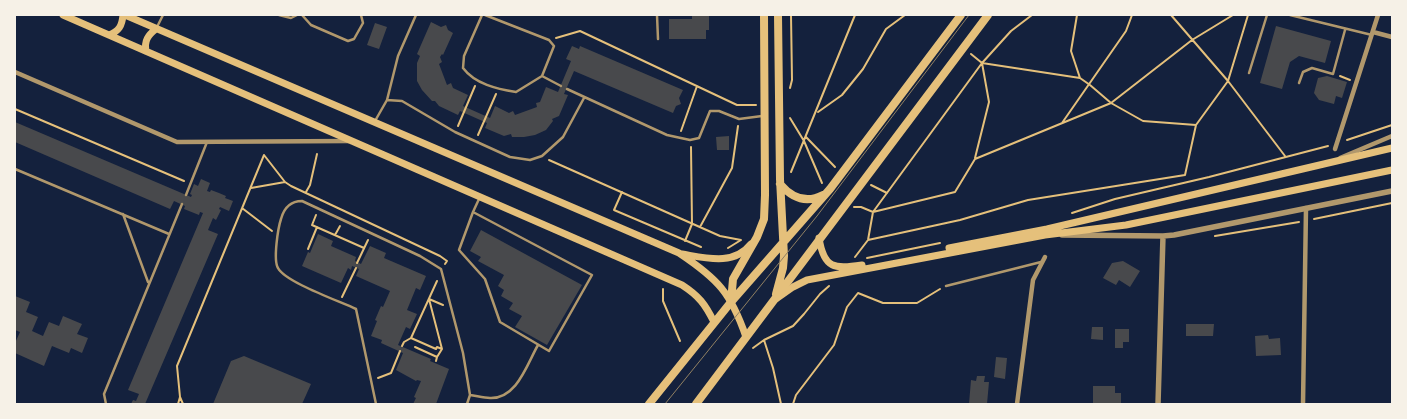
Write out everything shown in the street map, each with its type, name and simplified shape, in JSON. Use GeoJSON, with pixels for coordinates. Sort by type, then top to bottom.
{"type":"FeatureCollection","features":[{"type":"Feature","properties":{"kind":"main road"},"geometry":{"type":"LineString","coordinates":[[63,15],[480,198],[682,284],[696,294],[703,302],[714,322]]}},
{"type":"Feature","properties":{"kind":"main road"},"geometry":{"type":"LineString","coordinates":[[109,35],[118,31],[124,15],[679,253],[708,259],[723,259],[736,255],[748,248],[757,237]]}},
{"type":"Feature","properties":{"kind":"main road"},"geometry":{"type":"LineString","coordinates":[[730,302],[733,279],[757,237],[764,219],[764,15]]}},
{"type":"Feature","properties":{"kind":"main road"},"geometry":{"type":"LineString","coordinates":[[774,301],[784,268],[780,184],[778,15]]}},
{"type":"Feature","properties":{"kind":"main road"},"geometry":{"type":"LineString","coordinates":[[650,404],[730,302],[830,188],[961,15]]}},
{"type":"Feature","properties":{"kind":"main road"},"geometry":{"type":"LineString","coordinates":[[696,404],[988,15]]}},
{"type":"Feature","properties":{"kind":"main road"},"geometry":{"type":"LineString","coordinates":[[146,51],[144,44],[149,34],[156,28]]}},
{"type":"Feature","properties":{"kind":"main road"},"geometry":{"type":"LineString","coordinates":[[819,238],[821,252],[826,260],[840,268],[1047,229],[1392,148]]}},
{"type":"Feature","properties":{"kind":"main road"},"geometry":{"type":"LineString","coordinates":[[774,301],[793,287],[807,280],[1045,235],[1126,225],[1392,170]]}},
{"type":"Feature","properties":{"kind":"main road"},"geometry":{"type":"LineString","coordinates":[[780,184],[788,193],[798,198],[810,200],[821,196],[830,188]]}},
{"type":"Feature","properties":{"kind":"main road"},"geometry":{"type":"LineString","coordinates":[[679,253],[711,276],[722,288],[738,313],[746,338]]}},
{"type":"Feature","properties":{"kind":"street"},"geometry":{"type":"LineString","coordinates":[[1333,147],[1378,15]]}},
{"type":"Feature","properties":{"kind":"street"},"geometry":{"type":"LineString","coordinates":[[1372,34],[1392,37]]}},
{"type":"Feature","properties":{"kind":"street"},"geometry":{"type":"LineString","coordinates":[[15,72],[177,142],[350,141]]}},
{"type":"Feature","properties":{"kind":"street"},"geometry":{"type":"LineString","coordinates":[[1331,162],[1392,136]]}},
{"type":"Feature","properties":{"kind":"street"},"geometry":{"type":"LineString","coordinates":[[1045,235],[1163,236],[1392,191]]}},
{"type":"Feature","properties":{"kind":"street"},"geometry":{"type":"LineString","coordinates":[[1303,404],[1306,208]]}},
{"type":"Feature","properties":{"kind":"street"},"geometry":{"type":"LineString","coordinates":[[1158,404],[1163,236]]}},
{"type":"Feature","properties":{"kind":"street"},"geometry":{"type":"LineString","coordinates":[[1017,404],[1034,280],[1044,259]]}},
{"type":"Feature","properties":{"kind":"lane"},"geometry":{"type":"LineString","coordinates":[[156,28],[162,15]]}},
{"type":"Feature","properties":{"kind":"lane"},"geometry":{"type":"LineString","coordinates":[[278,15],[291,18],[297,15]]}},
{"type":"Feature","properties":{"kind":"lane"},"geometry":{"type":"LineString","coordinates":[[302,15],[311,24],[348,41],[354,39],[363,23],[361,15]]}},
{"type":"Feature","properties":{"kind":"lane"},"geometry":{"type":"LineString","coordinates":[[374,122],[387,100],[398,56],[416,15]]}},
{"type":"Feature","properties":{"kind":"lane"},"geometry":{"type":"LineString","coordinates":[[483,15],[549,40],[554,46],[542,76],[516,92],[498,89],[468,76],[463,68],[464,56],[483,15]]}},
{"type":"Feature","properties":{"kind":"lane"},"geometry":{"type":"LineString","coordinates":[[657,15],[658,39]]}},
{"type":"Feature","properties":{"kind":"lane"},"geometry":{"type":"LineString","coordinates":[[1249,73],[1266,15]]}},
{"type":"Feature","properties":{"kind":"lane"},"geometry":{"type":"LineString","coordinates":[[1290,15],[1346,30],[1372,34]]}},
{"type":"Feature","properties":{"kind":"lane"},"geometry":{"type":"LineString","coordinates":[[1299,83],[1303,72],[1312,68],[1333,74],[1346,30]]}},
{"type":"Feature","properties":{"kind":"lane"},"geometry":{"type":"LineString","coordinates":[[542,76],[560,86]]}},
{"type":"Feature","properties":{"kind":"lane"},"geometry":{"type":"LineString","coordinates":[[567,89],[667,135],[690,140],[699,138],[710,111],[719,111],[739,119],[765,116]]}},
{"type":"Feature","properties":{"kind":"lane"},"geometry":{"type":"LineString","coordinates":[[387,100],[402,101],[455,132],[510,158],[530,160],[542,156],[563,136],[584,98]]}},
{"type":"Feature","properties":{"kind":"lane"},"geometry":{"type":"LineString","coordinates":[[186,195],[207,142]]}},
{"type":"Feature","properties":{"kind":"lane"},"geometry":{"type":"LineString","coordinates":[[15,169],[169,234]]}},
{"type":"Feature","properties":{"kind":"lane"},"geometry":{"type":"LineString","coordinates":[[473,212],[592,275],[549,351],[500,322],[485,279],[459,250],[473,212],[480,198]]}},
{"type":"Feature","properties":{"kind":"lane"},"geometry":{"type":"LineString","coordinates":[[376,404],[356,308],[293,281],[283,275],[277,267],[276,258],[281,219],[285,209],[292,203],[302,201],[420,256],[441,269],[463,353],[470,395],[467,404]]}},
{"type":"Feature","properties":{"kind":"lane"},"geometry":{"type":"LineString","coordinates":[[106,404],[104,394],[182,204]]}},
{"type":"Feature","properties":{"kind":"lane"},"geometry":{"type":"LineString","coordinates":[[123,214],[148,283]]}},
{"type":"Feature","properties":{"kind":"lane"},"geometry":{"type":"LineString","coordinates":[[946,286],[1044,259]]}},
{"type":"Feature","properties":{"kind":"lane"},"geometry":{"type":"LineString","coordinates":[[470,395],[492,399],[507,394],[515,387],[538,345]]}},
{"type":"Feature","properties":{"kind":"path"},"geometry":{"type":"LineString","coordinates":[[790,88],[792,80],[791,15]]}},
{"type":"Feature","properties":{"kind":"path"},"geometry":{"type":"LineString","coordinates":[[791,172],[855,15]]}},
{"type":"Feature","properties":{"kind":"path"},"geometry":{"type":"LineString","coordinates":[[816,113],[842,95],[863,69],[886,29],[905,15]]}},
{"type":"Feature","properties":{"kind":"path"},"geometry":{"type":"LineString","coordinates":[[947,242],[853,260],[868,240],[873,212],[982,62],[1011,31],[1032,15]]}},
{"type":"Feature","properties":{"kind":"path"},"geometry":{"type":"LineString","coordinates":[[1077,15],[1071,51],[1080,78]]}},
{"type":"Feature","properties":{"kind":"path"},"geometry":{"type":"LineString","coordinates":[[1062,122],[1090,85],[1126,31],[1132,15]]}},
{"type":"Feature","properties":{"kind":"path"},"geometry":{"type":"LineString","coordinates":[[1171,15],[1228,81],[1285,156]]}},
{"type":"Feature","properties":{"kind":"path"},"geometry":{"type":"LineString","coordinates":[[975,159],[1110,104],[1192,40],[1233,15]]}},
{"type":"Feature","properties":{"kind":"path"},"geometry":{"type":"LineString","coordinates":[[868,240],[960,220],[1028,200],[1185,175],[1196,125],[1228,81],[1248,15]]}},
{"type":"Feature","properties":{"kind":"path"},"geometry":{"type":"LineString","coordinates":[[549,40],[580,31],[736,104],[756,105]]}},
{"type":"Feature","properties":{"kind":"path"},"geometry":{"type":"LineString","coordinates":[[971,54],[982,62],[1080,78],[1110,104],[1143,121],[1196,125]]}},
{"type":"Feature","properties":{"kind":"path"},"geometry":{"type":"LineString","coordinates":[[854,207],[861,207],[873,212],[955,192],[975,159],[989,102],[982,62]]}},
{"type":"Feature","properties":{"kind":"path"},"geometry":{"type":"LineString","coordinates":[[1344,78],[1348,79]]}},
{"type":"Feature","properties":{"kind":"path"},"geometry":{"type":"LineString","coordinates":[[461,118],[477,80]]}},
{"type":"Feature","properties":{"kind":"path"},"geometry":{"type":"LineString","coordinates":[[679,138],[697,86]]}},
{"type":"Feature","properties":{"kind":"path"},"geometry":{"type":"LineString","coordinates":[[482,128],[498,89]]}},
{"type":"Feature","properties":{"kind":"path"},"geometry":{"type":"LineString","coordinates":[[15,109],[190,183]]}},
{"type":"Feature","properties":{"kind":"path"},"geometry":{"type":"LineString","coordinates":[[790,118],[804,141],[822,183]]}},
{"type":"Feature","properties":{"kind":"path"},"geometry":{"type":"LineString","coordinates":[[700,227],[732,168],[739,119]]}},
{"type":"Feature","properties":{"kind":"path"},"geometry":{"type":"LineString","coordinates":[[1340,142],[1392,125]]}},
{"type":"Feature","properties":{"kind":"path"},"geometry":{"type":"LineString","coordinates":[[806,137],[835,167]]}},
{"type":"Feature","properties":{"kind":"path"},"geometry":{"type":"LineString","coordinates":[[685,241],[692,224],[690,140]]}},
{"type":"Feature","properties":{"kind":"path"},"geometry":{"type":"LineString","coordinates":[[1068,214],[1115,199],[1209,177],[1285,156],[1333,147]]}},
{"type":"Feature","properties":{"kind":"path"},"geometry":{"type":"LineString","coordinates":[[183,404],[180,397],[177,366],[264,154],[285,182],[440,256],[447,261],[441,269]]}},
{"type":"Feature","properties":{"kind":"path"},"geometry":{"type":"LineString","coordinates":[[306,193],[310,185],[317,154]]}},
{"type":"Feature","properties":{"kind":"path"},"geometry":{"type":"LineString","coordinates":[[542,156],[720,236],[740,240]]}},
{"type":"Feature","properties":{"kind":"path"},"geometry":{"type":"LineString","coordinates":[[250,188],[285,182]]}},
{"type":"Feature","properties":{"kind":"path"},"geometry":{"type":"LineString","coordinates":[[871,185],[887,193]]}},
{"type":"Feature","properties":{"kind":"path"},"geometry":{"type":"LineString","coordinates":[[622,192],[614,210],[702,247]]}},
{"type":"Feature","properties":{"kind":"path"},"geometry":{"type":"LineString","coordinates":[[1212,237],[1307,221],[1392,203]]}},
{"type":"Feature","properties":{"kind":"path"},"geometry":{"type":"LineString","coordinates":[[242,208],[257,221],[278,234]]}},
{"type":"Feature","properties":{"kind":"path"},"geometry":{"type":"LineString","coordinates":[[317,213],[312,225],[364,248]]}},
{"type":"Feature","properties":{"kind":"path"},"geometry":{"type":"LineString","coordinates":[[335,235],[340,224]]}},
{"type":"Feature","properties":{"kind":"path"},"geometry":{"type":"LineString","coordinates":[[308,249],[317,227]]}},
{"type":"Feature","properties":{"kind":"path"},"geometry":{"type":"LineString","coordinates":[[726,249],[747,235]]}},
{"type":"Feature","properties":{"kind":"path"},"geometry":{"type":"LineString","coordinates":[[357,263],[369,238]]}},
{"type":"Feature","properties":{"kind":"path"},"geometry":{"type":"LineString","coordinates":[[340,302],[356,268]]}},
{"type":"Feature","properties":{"kind":"path"},"geometry":{"type":"LineString","coordinates":[[402,346],[404,342],[411,338],[438,279],[440,288]]}},
{"type":"Feature","properties":{"kind":"path"},"geometry":{"type":"LineString","coordinates":[[753,348],[764,340],[792,326],[832,282]]}},
{"type":"Feature","properties":{"kind":"path"},"geometry":{"type":"LineString","coordinates":[[792,404],[796,395],[834,344],[847,307],[858,294],[883,303],[917,303],[946,286]]}},
{"type":"Feature","properties":{"kind":"path"},"geometry":{"type":"LineString","coordinates":[[663,289],[664,301],[680,341]]}},
{"type":"Feature","properties":{"kind":"path"},"geometry":{"type":"LineString","coordinates":[[429,299],[444,305],[442,296]]}},
{"type":"Feature","properties":{"kind":"path"},"geometry":{"type":"LineString","coordinates":[[429,299],[442,349],[436,361]]}},
{"type":"Feature","properties":{"kind":"path"},"geometry":{"type":"LineString","coordinates":[[411,338],[436,349],[437,347],[442,349]]}},
{"type":"Feature","properties":{"kind":"path"},"geometry":{"type":"LineString","coordinates":[[764,340],[773,368],[781,404]]}},
{"type":"Feature","properties":{"kind":"path"},"geometry":{"type":"LineString","coordinates":[[415,347],[437,357]]}},
{"type":"Feature","properties":{"kind":"path"},"geometry":{"type":"LineString","coordinates":[[378,378],[391,372],[400,351]]}},
{"type":"Feature","properties":{"kind":"path"},"geometry":{"type":"LineString","coordinates":[[178,404],[180,397]]}},
{"type":"Feature","properties":{"kind":"building"},"geometry":{"type":"Polygon","coordinates":[[[692,15],[709,15],[709,30],[706,30],[706,39],[669,39],[669,19],[692,19],[692,15]]]}},
{"type":"Feature","properties":{"kind":"building"},"geometry":{"type":"Polygon","coordinates":[[[431,22],[441,27],[446,25],[448,30],[453,33],[443,55],[440,57],[442,62],[439,64],[447,85],[451,83],[453,88],[468,95],[463,106],[490,118],[495,106],[509,113],[513,111],[515,115],[537,107],[536,103],[540,102],[546,87],[558,92],[571,61],[566,59],[572,46],[579,49],[580,46],[683,90],[679,98],[681,104],[676,106],[673,113],[574,71],[564,94],[568,95],[559,116],[552,119],[553,121],[546,130],[524,137],[512,137],[511,134],[504,136],[485,128],[487,123],[460,111],[458,115],[439,106],[422,90],[417,81],[417,63],[420,56],[417,54],[431,22]]]}},
{"type":"Feature","properties":{"kind":"building"},"geometry":{"type":"Polygon","coordinates":[[[375,23],[387,27],[379,49],[367,45],[375,23]]]}},
{"type":"Feature","properties":{"kind":"building"},"geometry":{"type":"Polygon","coordinates":[[[1276,26],[1331,41],[1325,63],[1299,56],[1290,62],[1282,89],[1260,83],[1276,26]]]}},
{"type":"Feature","properties":{"kind":"building"},"geometry":{"type":"Polygon","coordinates":[[[1327,76],[1347,82],[1342,98],[1336,96],[1334,104],[1319,100],[1314,93],[1318,78],[1327,76]]]}},
{"type":"Feature","properties":{"kind":"building"},"geometry":{"type":"Polygon","coordinates":[[[15,122],[191,197],[192,195],[190,194],[194,184],[198,186],[201,179],[210,183],[207,191],[210,192],[211,190],[219,193],[233,201],[229,211],[220,207],[219,209],[221,210],[216,220],[213,218],[208,230],[218,234],[145,404],[131,404],[133,400],[136,401],[139,394],[128,390],[203,213],[200,212],[199,215],[184,209],[185,206],[174,201],[170,209],[15,142],[15,122]]]}},
{"type":"Feature","properties":{"kind":"building"},"geometry":{"type":"Polygon","coordinates":[[[729,136],[729,150],[717,150],[716,137],[729,136]]]}},
{"type":"Feature","properties":{"kind":"building"},"geometry":{"type":"Polygon","coordinates":[[[481,230],[582,285],[547,345],[515,327],[522,316],[509,309],[513,303],[501,296],[504,290],[498,286],[504,275],[478,261],[481,257],[470,251],[481,230]]]}},
{"type":"Feature","properties":{"kind":"building"},"geometry":{"type":"Polygon","coordinates":[[[318,234],[333,241],[331,246],[356,257],[355,261],[361,264],[370,246],[386,253],[384,258],[426,276],[420,290],[416,288],[407,310],[417,314],[410,329],[406,327],[398,345],[449,369],[436,404],[413,404],[421,381],[416,381],[396,370],[403,353],[381,343],[382,340],[371,336],[377,321],[375,320],[390,291],[356,276],[359,269],[352,266],[351,270],[348,268],[341,283],[302,266],[318,234]]]}},
{"type":"Feature","properties":{"kind":"building"},"geometry":{"type":"Polygon","coordinates":[[[1123,261],[1140,271],[1130,287],[1119,280],[1116,285],[1103,278],[1112,263],[1123,261]]]}},
{"type":"Feature","properties":{"kind":"building"},"geometry":{"type":"Polygon","coordinates":[[[15,296],[30,302],[26,312],[38,317],[32,331],[43,336],[49,322],[59,326],[63,316],[82,324],[77,334],[88,338],[82,353],[71,348],[69,353],[52,346],[44,366],[15,353],[15,343],[20,332],[15,330],[15,296]]]}},
{"type":"Feature","properties":{"kind":"building"},"geometry":{"type":"Polygon","coordinates":[[[1186,324],[1214,324],[1213,336],[1186,336],[1186,324]]]}},
{"type":"Feature","properties":{"kind":"building"},"geometry":{"type":"Polygon","coordinates":[[[1092,327],[1103,327],[1103,340],[1091,339],[1092,327]]]}},
{"type":"Feature","properties":{"kind":"building"},"geometry":{"type":"Polygon","coordinates":[[[1115,329],[1129,329],[1129,342],[1123,342],[1123,348],[1115,348],[1115,329]]]}},
{"type":"Feature","properties":{"kind":"building"},"geometry":{"type":"Polygon","coordinates":[[[1268,335],[1269,339],[1280,338],[1281,355],[1256,356],[1255,336],[1268,335]]]}},
{"type":"Feature","properties":{"kind":"building"},"geometry":{"type":"Polygon","coordinates":[[[244,356],[311,384],[302,404],[213,404],[231,361],[244,356]]]}},
{"type":"Feature","properties":{"kind":"building"},"geometry":{"type":"Polygon","coordinates":[[[996,357],[1007,358],[1005,379],[994,377],[996,357]]]}},
{"type":"Feature","properties":{"kind":"building"},"geometry":{"type":"Polygon","coordinates":[[[977,376],[985,376],[984,382],[989,382],[987,404],[969,404],[971,380],[976,381],[977,376]]]}},
{"type":"Feature","properties":{"kind":"building"},"geometry":{"type":"Polygon","coordinates":[[[1093,386],[1115,386],[1115,393],[1121,393],[1121,404],[1093,404],[1093,386]]]}},
{"type":"Feature","properties":{"kind":"tram line"},"geometry":{"type":"LineString","coordinates":[[665,404],[817,216],[969,15]]}}]}
